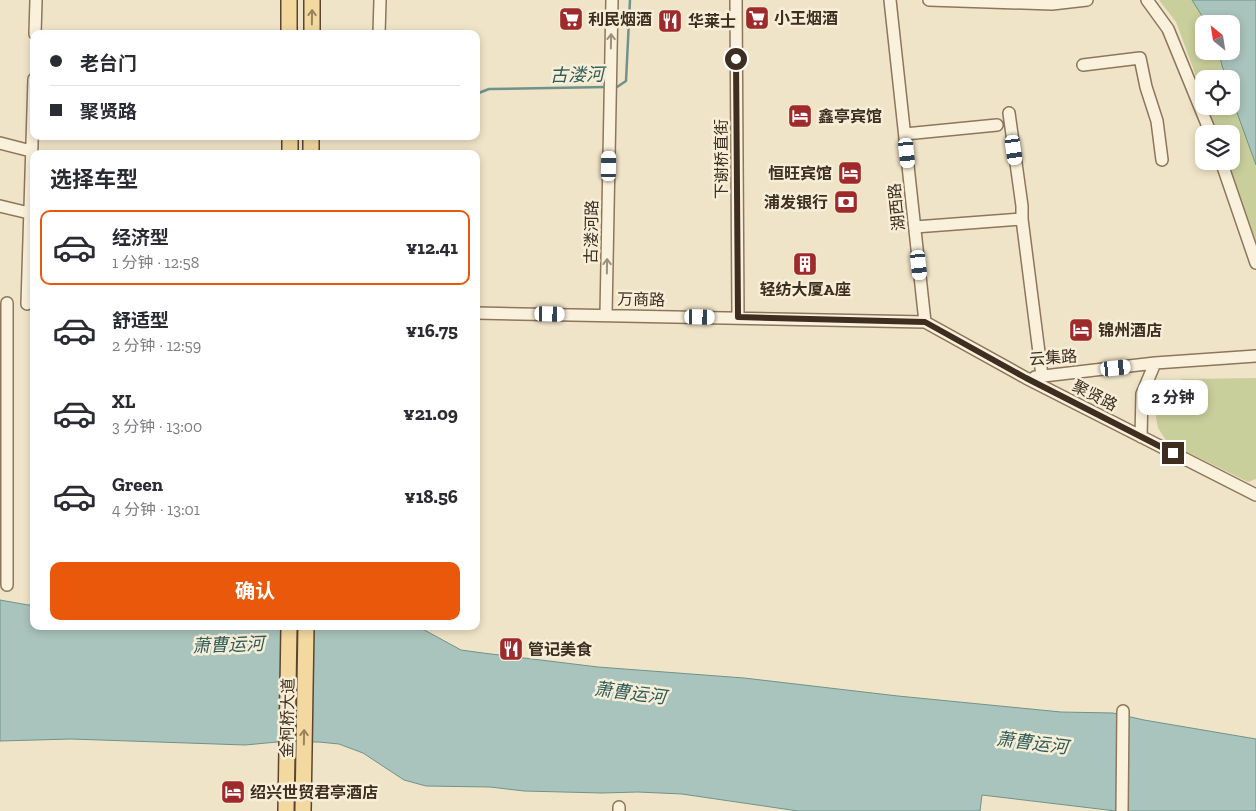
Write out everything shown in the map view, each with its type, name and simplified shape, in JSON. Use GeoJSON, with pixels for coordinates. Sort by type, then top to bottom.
{"type":"FeatureCollection","features":[{"type":"Feature","properties":{"kind":"main road"},"geometry":{"type":"LineString","coordinates":[[289,0],[290,30]]}},
{"type":"Feature","properties":{"kind":"main road"},"geometry":{"type":"LineString","coordinates":[[312,0],[312,30]]}},
{"type":"Feature","properties":{"kind":"main road","name":"金柯桥大道"},"geometry":{"type":"LineString","coordinates":[[286,811],[289,630]]}},
{"type":"Feature","properties":{"kind":"main road","name":"金柯桥大道"},"geometry":{"type":"LineString","coordinates":[[303,811],[306,630]]}},
{"type":"Feature","properties":{"kind":"street"},"geometry":{"type":"LineString","coordinates":[[35,30],[36,0]]}},
{"type":"Feature","properties":{"kind":"street"},"geometry":{"type":"LineString","coordinates":[[379,30],[380,0]]}},
{"type":"Feature","properties":{"kind":"street","name":"古溇河路"},"geometry":{"type":"LineString","coordinates":[[606,315],[612,0]]}},
{"type":"Feature","properties":{"kind":"street","name":"下谢桥直街"},"geometry":{"type":"LineString","coordinates":[[736,0],[738,317]]}},
{"type":"Feature","properties":{"kind":"street","name":"湖西路"},"geometry":{"type":"LineString","coordinates":[[890,0],[925,322]]}},
{"type":"Feature","properties":{"kind":"street"},"geometry":{"type":"LineString","coordinates":[[929,0],[1052,4],[1087,0]]}},
{"type":"Feature","properties":{"kind":"street"},"geometry":{"type":"LineString","coordinates":[[1147,0],[1168,29],[1206,125]]}},
{"type":"Feature","properties":{"kind":"street"},"geometry":{"type":"LineString","coordinates":[[1083,65],[1140,58],[1146,87],[1157,121],[1162,160]]}},
{"type":"Feature","properties":{"kind":"street"},"geometry":{"type":"LineString","coordinates":[[1009,113],[1042,376]]}},
{"type":"Feature","properties":{"kind":"street"},"geometry":{"type":"LineString","coordinates":[[905,134],[997,125]]}},
{"type":"Feature","properties":{"kind":"street"},"geometry":{"type":"LineString","coordinates":[[0,143],[30,151]]}},
{"type":"Feature","properties":{"kind":"street"},"geometry":{"type":"LineString","coordinates":[[1224,170],[1256,263]]}},
{"type":"Feature","properties":{"kind":"street"},"geometry":{"type":"LineString","coordinates":[[7,585],[4,303],[30,304],[30,182]]}},
{"type":"Feature","properties":{"kind":"street"},"geometry":{"type":"LineString","coordinates":[[0,206],[29,213]]}},
{"type":"Feature","properties":{"kind":"street"},"geometry":{"type":"LineString","coordinates":[[915,227],[1022,219]]}},
{"type":"Feature","properties":{"kind":"street","name":"万商路"},"geometry":{"type":"LineString","coordinates":[[480,313],[925,322]]}},
{"type":"Feature","properties":{"kind":"street","name":"云集路"},"geometry":{"type":"LineString","coordinates":[[925,322],[1026,378],[1155,363],[1256,356]]}},
{"type":"Feature","properties":{"kind":"street"},"geometry":{"type":"LineString","coordinates":[[1141,436],[1142,394],[1155,363]]}},
{"type":"Feature","properties":{"kind":"street","name":"聚贤路"},"geometry":{"type":"LineString","coordinates":[[1026,378],[1255,494]]}},
{"type":"Feature","properties":{"kind":"street"},"geometry":{"type":"LineString","coordinates":[[1122,811],[1123,711]]}},
{"type":"Feature","properties":{"kind":"green space"},"geometry":{"type":"Polygon","coordinates":[[[1159,0],[1193,0],[1202,15],[1195,15],[1195,60],[1223,60],[1226,70],[1195,70],[1195,74],[1176,22],[1159,0]]]}},
{"type":"Feature","properties":{"kind":"green space"},"geometry":{"type":"Polygon","coordinates":[[[1210,115],[1240,115],[1256,167],[1256,242],[1230,170],[1240,170],[1240,125],[1214,125],[1210,115]]]}},
{"type":"Feature","properties":{"kind":"green space"},"geometry":{"type":"Polygon","coordinates":[[[1256,378],[1256,479],[1248,482],[1167,442],[1158,428],[1154,406],[1168,384],[1183,379],[1256,378]]]}},
{"type":"Feature","properties":{"kind":"water"},"geometry":{"type":"Polygon","coordinates":[[[1192,0],[1256,0],[1256,165],[1238,115],[1240,115],[1240,70],[1223,70],[1221,60],[1240,60],[1240,15],[1201,15],[1192,0]]]}},
{"type":"Feature","properties":{"kind":"water","name":"萧曹运河"},"geometry":{"type":"Polygon","coordinates":[[[0,600],[30,605],[30,630],[424,630],[461,650],[598,667],[744,678],[1061,712],[1113,713],[1256,739],[1256,811],[1116,811],[982,795],[980,811],[798,811],[682,794],[524,791],[490,787],[426,786],[404,780],[363,753],[339,744],[319,742],[277,742],[245,745],[71,739],[0,741],[0,600]]]}},
{"type":"Feature","properties":{"kind":"waterway","name":"古溇河"},"geometry":{"type":"LineString","coordinates":[[614,87],[626,81],[630,0]]}},
{"type":"Feature","properties":{"kind":"waterway","name":"古溇河"},"geometry":{"type":"LineString","coordinates":[[480,92],[489,89],[606,87]]}},
{"type":"Feature","properties":{"kind":"place","name":"小王烟酒"},"geometry":{"type":"Point","coordinates":[757,18]}},
{"type":"Feature","properties":{"kind":"place","name":"利民烟酒"},"geometry":{"type":"Point","coordinates":[571,19]}},
{"type":"Feature","properties":{"kind":"place","name":"华莱士"},"geometry":{"type":"Point","coordinates":[670,21]}},
{"type":"Feature","properties":{"kind":"place","name":"鑫亭宾馆"},"geometry":{"type":"Point","coordinates":[800,116]}},
{"type":"Feature","properties":{"kind":"place","name":"恒旺宾馆"},"geometry":{"type":"Point","coordinates":[850,173]}},
{"type":"Feature","properties":{"kind":"place","name":"浦发银行"},"geometry":{"type":"Point","coordinates":[846,202]}},
{"type":"Feature","properties":{"kind":"place","name":"轻纺大厦A座"},"geometry":{"type":"Point","coordinates":[805,264]}},
{"type":"Feature","properties":{"kind":"place","name":"锦州酒店"},"geometry":{"type":"Point","coordinates":[1081,330]}},
{"type":"Feature","properties":{"kind":"place","name":"管记美食"},"geometry":{"type":"Point","coordinates":[511,649]}},
{"type":"Feature","properties":{"kind":"place","name":"绍兴世贸君亭酒店"},"geometry":{"type":"Point","coordinates":[233,792]}},
{"type":"Feature","properties":{"kind":"route"},"geometry":{"type":"LineString","coordinates":[[736,59],[738,317],[925,322],[1026,378],[1173,453]]}}]}
